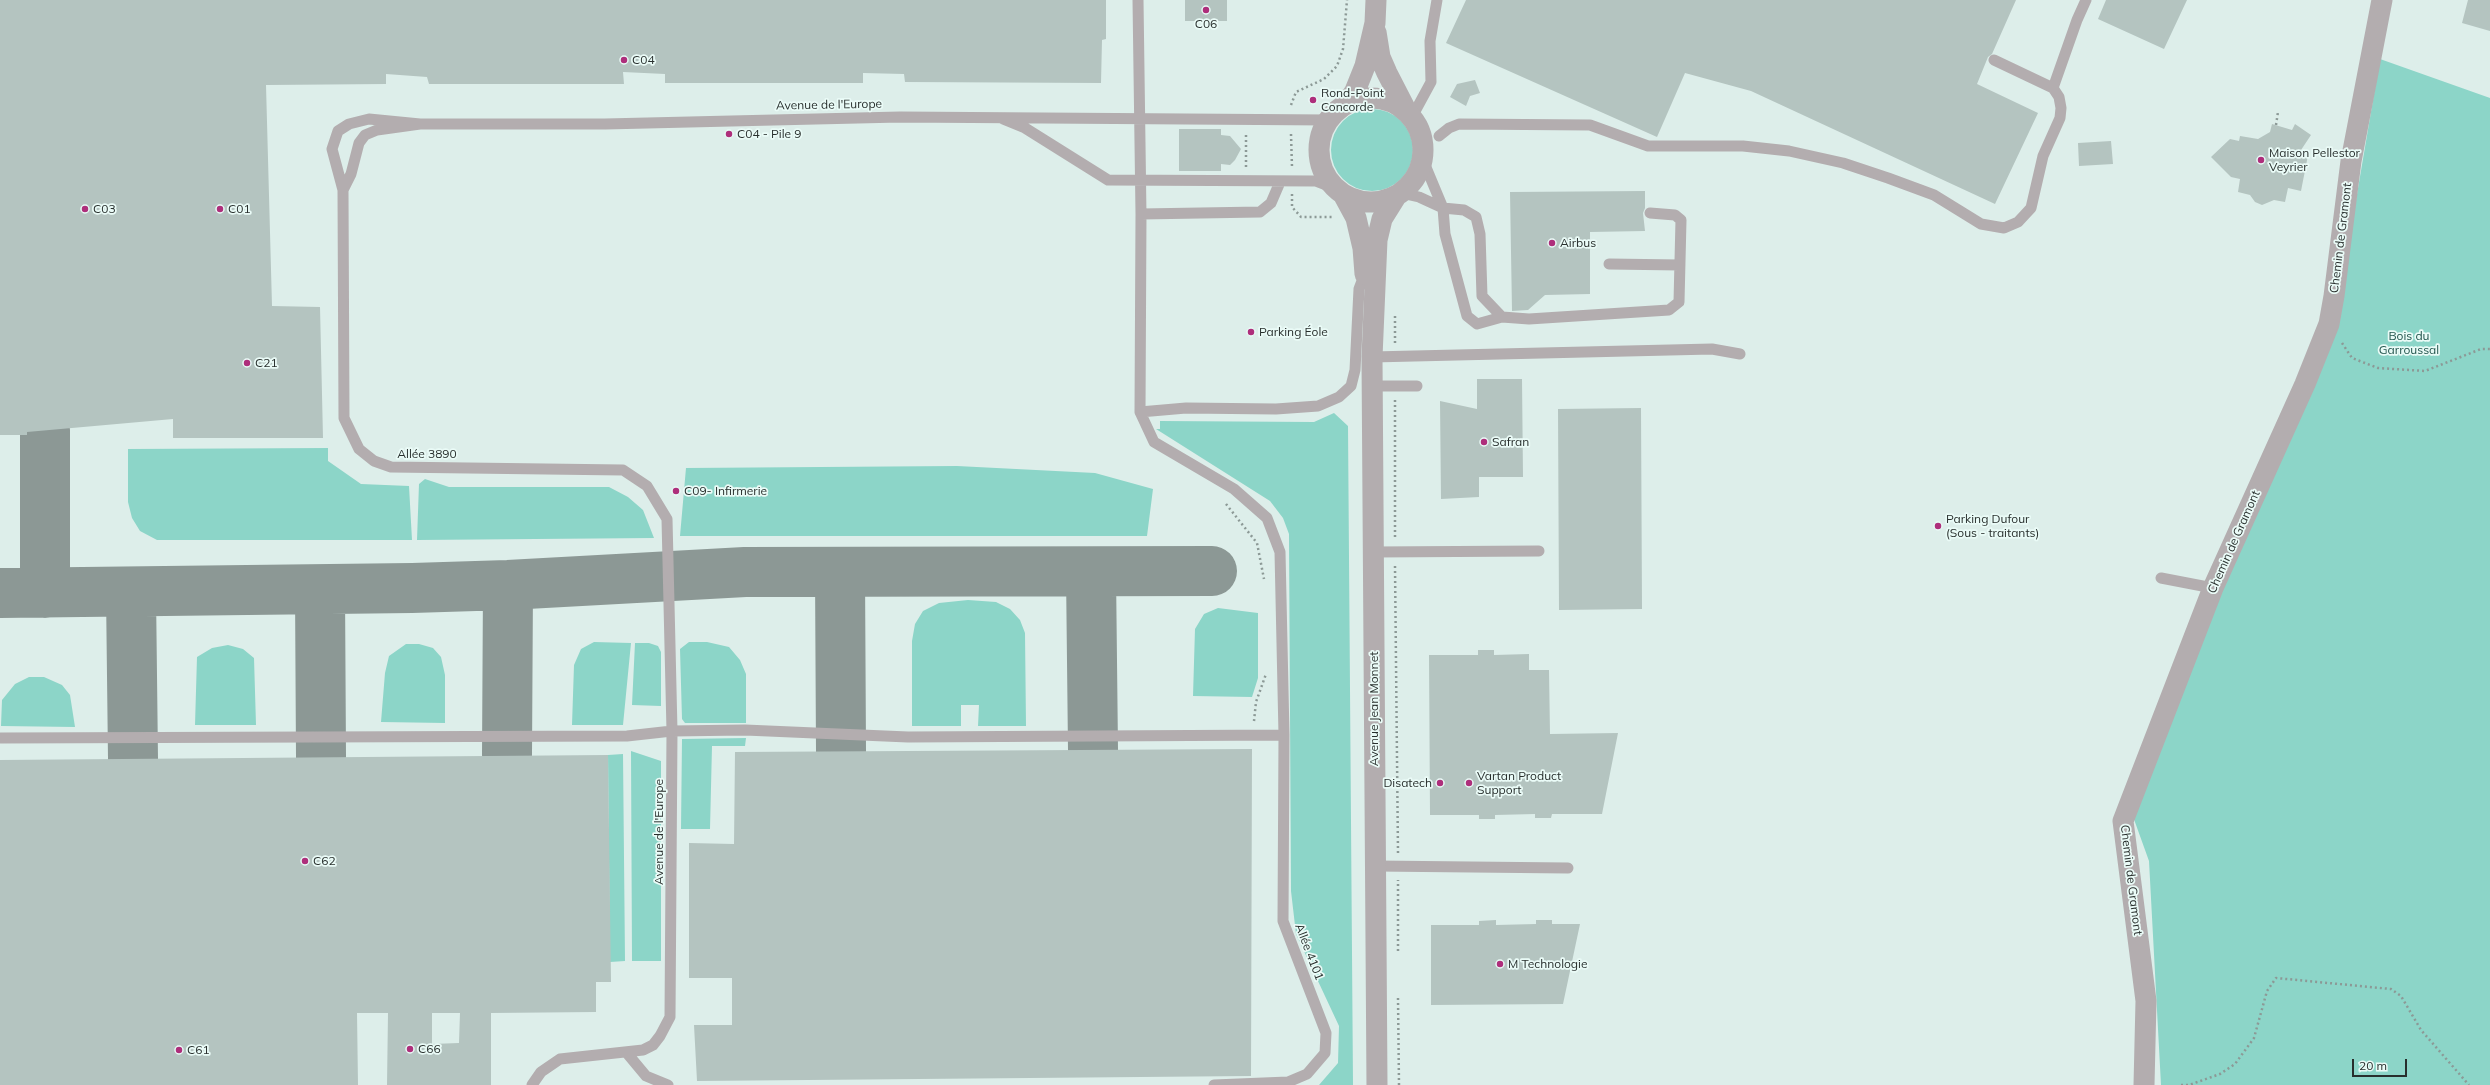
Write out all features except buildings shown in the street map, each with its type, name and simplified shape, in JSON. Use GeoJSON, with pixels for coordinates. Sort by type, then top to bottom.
{"type":"FeatureCollection","features":[{"type":"Feature","properties":{"kind":"street"},"geometry":{"type":"LineString","coordinates":[[1375,24],[1382,62],[1422,138],[1423,160],[1411,184],[1399,194],[1376,202],[1354,199],[1340,191],[1327,177],[1321,163],[1319,148],[1322,133],[1328,120],[1347,103],[1355,92],[1365,66],[1375,24],[1376,0]]}},
{"type":"Feature","properties":{"kind":"street","name":"Chemin de Gramont"},"geometry":{"type":"LineString","coordinates":[[2144,1085],[2146,1001],[2123,820],[2214,588],[2305,384],[2329,324],[2334,296],[2351,161],[2382,0]]}},
{"type":"Feature","properties":{"kind":"street"},"geometry":{"type":"LineString","coordinates":[[1347,103],[1372,97],[1385,99],[1397,104],[1410,114]]}},
{"type":"Feature","properties":{"kind":"street","name":"Avenue Jean Monnet"},"geometry":{"type":"LineString","coordinates":[[1340,191],[1356,218],[1363,248],[1372,357],[1376,1085]]}},
{"type":"Feature","properties":{"kind":"street","name":"Avenue Jean Monnet"},"geometry":{"type":"LineString","coordinates":[[1372,357],[1377,240],[1382,219],[1399,194]]}},
{"type":"Feature","properties":{"kind":"lane"},"geometry":{"type":"LineString","coordinates":[[1138,0],[1142,214],[1140,412],[1186,408],[1276,409],[1318,406],[1338,397],[1351,386],[1355,370],[1359,289],[1365,273]]}},
{"type":"Feature","properties":{"kind":"lane"},"geometry":{"type":"LineString","coordinates":[[1410,114],[1431,82],[1430,41],[1437,0]]}},
{"type":"Feature","properties":{"kind":"lane"},"geometry":{"type":"LineString","coordinates":[[2054,88],[2086,0]]}},
{"type":"Feature","properties":{"kind":"lane"},"geometry":{"type":"LineString","coordinates":[[1438,136],[1449,128],[1459,124],[1590,125],[1648,146],[1743,146],[1789,151],[1843,163],[1888,178],[1934,195],[1981,224],[2004,228],[2018,222],[2031,208],[2043,156],[2061,113],[2059,97],[2054,88],[1994,60]]}},
{"type":"Feature","properties":{"kind":"lane"},"geometry":{"type":"LineString","coordinates":[[996,117],[1025,128],[1108,180],[1141,182],[1316,181],[1340,191]]}},
{"type":"Feature","properties":{"kind":"lane","name":"Avenue de l'Europe"},"geometry":{"type":"LineString","coordinates":[[420,124],[605,124],[662,121],[996,117],[1328,120]]}},
{"type":"Feature","properties":{"kind":"lane"},"geometry":{"type":"LineString","coordinates":[[344,190],[332,149],[338,131],[349,124],[369,119],[420,124]]}},
{"type":"Feature","properties":{"kind":"lane"},"geometry":{"type":"LineString","coordinates":[[344,190],[351,174],[359,143],[365,135],[377,130],[420,124]]}},
{"type":"Feature","properties":{"kind":"lane"},"geometry":{"type":"LineString","coordinates":[[1423,160],[1443,208],[1445,234],[1467,316],[1477,324],[1502,317],[1529,319],[1669,310],[1679,302],[1681,220],[1675,214],[1650,213]]}},
{"type":"Feature","properties":{"kind":"lane"},"geometry":{"type":"LineString","coordinates":[[1142,214],[1260,212],[1270,204],[1280,182]]}},
{"type":"Feature","properties":{"kind":"lane","name":"Allée 3890"},"geometry":{"type":"LineString","coordinates":[[344,190],[344,418],[360,449],[374,462],[391,467],[623,470],[647,486],[667,518]]}},
{"type":"Feature","properties":{"kind":"lane"},"geometry":{"type":"LineString","coordinates":[[1399,194],[1419,197],[1443,208],[1464,210],[1476,216],[1480,234],[1482,296],[1502,317]]}},
{"type":"Feature","properties":{"kind":"lane"},"geometry":{"type":"LineString","coordinates":[[1609,264],[1680,265]]}},
{"type":"Feature","properties":{"kind":"lane"},"geometry":{"type":"LineString","coordinates":[[1372,357],[1712,349],[1740,354]]}},
{"type":"Feature","properties":{"kind":"lane"},"geometry":{"type":"LineString","coordinates":[[1373,386],[1417,386]]}},
{"type":"Feature","properties":{"kind":"lane","name":"Allée 4101"},"geometry":{"type":"LineString","coordinates":[[1140,412],[1154,442],[1234,489],[1267,518],[1280,552],[1284,735],[1283,921],[1326,1033],[1325,1053],[1307,1074],[1288,1082],[1214,1085]]}},
{"type":"Feature","properties":{"kind":"lane","name":"Avenue de l'Europe"},"geometry":{"type":"LineString","coordinates":[[532,1085],[541,1072],[560,1059],[643,1050],[653,1045],[670,1017],[672,731],[667,518]]}},
{"type":"Feature","properties":{"kind":"lane"},"geometry":{"type":"LineString","coordinates":[[1374,552],[1539,552]]}},
{"type":"Feature","properties":{"kind":"lane"},"geometry":{"type":"LineString","coordinates":[[2162,578],[2214,588]]}},
{"type":"Feature","properties":{"kind":"lane"},"geometry":{"type":"LineString","coordinates":[[0,738],[627,736],[672,731],[745,730],[908,736],[1284,735]]}},
{"type":"Feature","properties":{"kind":"lane"},"geometry":{"type":"LineString","coordinates":[[1375,866],[1568,868]]}},
{"type":"Feature","properties":{"kind":"lane"},"geometry":{"type":"LineString","coordinates":[[626,1052],[646,1076],[668,1085]]}},
{"type":"Feature","properties":{"kind":"path"},"geometry":{"type":"LineString","coordinates":[[2276,126],[2278,112]]}},
{"type":"Feature","properties":{"kind":"path"},"geometry":{"type":"LineString","coordinates":[[1246,132],[1246,175]]}},
{"type":"Feature","properties":{"kind":"path"},"geometry":{"type":"LineString","coordinates":[[1395,311],[1396,356]]}},
{"type":"Feature","properties":{"kind":"path"},"geometry":{"type":"LineString","coordinates":[[2329,324],[2352,358],[2378,368],[2425,371],[2481,349],[2490,349]]}},
{"type":"Feature","properties":{"kind":"path"},"geometry":{"type":"LineString","coordinates":[[1395,386],[1398,956]]}},
{"type":"Feature","properties":{"kind":"path"},"geometry":{"type":"LineString","coordinates":[[1224,502],[1257,543],[1266,585]]}},
{"type":"Feature","properties":{"kind":"path"},"geometry":{"type":"LineString","coordinates":[[1253,735],[1256,702],[1266,675],[1267,667]]}},
{"type":"Feature","properties":{"kind":"path"},"geometry":{"type":"LineString","coordinates":[[2181,1085],[2189,1085],[2220,1074],[2235,1064],[2254,1038],[2268,991],[2276,978],[2391,989],[2401,996],[2421,1030],[2469,1085]]}},
{"type":"Feature","properties":{"kind":"path"},"geometry":{"type":"LineString","coordinates":[[1398,994],[1399,1085]]}},
{"type":"Feature","properties":{"kind":"green space","name":"Bois du Garroussal"},"geometry":{"type":"Polygon","coordinates":[[[2380,59],[2490,98],[2490,1085],[2161,1085],[2149,861],[2131,811],[2339,300],[2380,59]]]}},
{"type":"Feature","properties":{"kind":"green space"},"geometry":{"type":"Polygon","coordinates":[[[1372,109],[1388,112],[1401,121],[1410,134],[1413,150],[1410,166],[1401,179],[1388,188],[1372,191],[1356,188],[1343,179],[1334,166],[1331,150],[1334,134],[1343,121],[1356,112],[1372,109]]]}},
{"type":"Feature","properties":{"kind":"green space"},"geometry":{"type":"Polygon","coordinates":[[[1334,413],[1348,426],[1353,1085],[1319,1085],[1338,1063],[1339,1026],[1296,934],[1291,891],[1289,534],[1283,518],[1270,501],[1156,429],[1160,429],[1160,421],[1314,422],[1334,413]]]}},
{"type":"Feature","properties":{"kind":"green space"},"geometry":{"type":"Polygon","coordinates":[[[328,448],[328,461],[361,484],[409,486],[412,540],[157,540],[140,531],[132,518],[128,502],[128,449],[328,448]]]}},
{"type":"Feature","properties":{"kind":"green space"},"geometry":{"type":"Polygon","coordinates":[[[957,466],[1095,473],[1153,489],[1147,536],[680,536],[686,468],[957,466]]]}},
{"type":"Feature","properties":{"kind":"green space"},"geometry":{"type":"Polygon","coordinates":[[[425,479],[449,487],[609,487],[628,497],[643,510],[654,538],[417,540],[419,484],[425,479]]]}},
{"type":"Feature","properties":{"kind":"green space"},"geometry":{"type":"Polygon","coordinates":[[[968,600],[996,602],[1010,609],[1020,620],[1025,633],[1026,726],[978,726],[979,705],[961,705],[961,726],[912,726],[912,641],[915,624],[923,611],[939,603],[968,600]]]}},
{"type":"Feature","properties":{"kind":"green space"},"geometry":{"type":"Polygon","coordinates":[[[1218,608],[1258,613],[1258,678],[1252,697],[1193,696],[1195,629],[1204,614],[1218,608]]]}},
{"type":"Feature","properties":{"kind":"green space"},"geometry":{"type":"Polygon","coordinates":[[[594,642],[631,643],[623,725],[572,725],[574,665],[581,649],[594,642]]]}},
{"type":"Feature","properties":{"kind":"green space"},"geometry":{"type":"Polygon","coordinates":[[[689,642],[707,642],[729,647],[740,660],[746,674],[746,723],[685,723],[682,719],[680,649],[689,642]]]}},
{"type":"Feature","properties":{"kind":"green space"},"geometry":{"type":"Polygon","coordinates":[[[635,643],[649,643],[658,646],[661,652],[661,706],[632,705],[635,643]]]}},
{"type":"Feature","properties":{"kind":"green space"},"geometry":{"type":"Polygon","coordinates":[[[406,644],[419,644],[433,648],[441,657],[445,675],[445,723],[381,722],[385,673],[389,656],[406,644]]]}},
{"type":"Feature","properties":{"kind":"green space"},"geometry":{"type":"Polygon","coordinates":[[[228,645],[243,649],[254,658],[256,725],[195,725],[197,657],[212,648],[228,645]]]}},
{"type":"Feature","properties":{"kind":"green space"},"geometry":{"type":"Polygon","coordinates":[[[29,677],[44,677],[62,685],[70,695],[75,727],[1,726],[2,700],[15,684],[29,677]]]}},
{"type":"Feature","properties":{"kind":"green space"},"geometry":{"type":"Polygon","coordinates":[[[746,738],[745,746],[712,746],[710,829],[681,829],[682,739],[746,738]]]}},
{"type":"Feature","properties":{"kind":"green space"},"geometry":{"type":"Polygon","coordinates":[[[631,751],[661,761],[661,961],[632,961],[631,751]]]}},
{"type":"Feature","properties":{"kind":"green space"},"geometry":{"type":"Polygon","coordinates":[[[623,754],[625,961],[610,962],[608,755],[623,754]]]}},
{"type":"Feature","properties":{"kind":"taxiway"},"geometry":{"type":"LineString","coordinates":[[45,430],[45,593]]}},
{"type":"Feature","properties":{"kind":"taxiway"},"geometry":{"type":"LineString","coordinates":[[0,593],[412,588],[508,585],[745,572],[1212,571]]}},
{"type":"Feature","properties":{"kind":"taxiway"},"geometry":{"type":"LineString","coordinates":[[840,572],[841,751]]}},
{"type":"Feature","properties":{"kind":"taxiway"},"geometry":{"type":"LineString","coordinates":[[1091,572],[1093,750]]}},
{"type":"Feature","properties":{"kind":"taxiway"},"geometry":{"type":"LineString","coordinates":[[507,755],[508,585]]}},
{"type":"Feature","properties":{"kind":"taxiway"},"geometry":{"type":"LineString","coordinates":[[320,590],[321,757]]}},
{"type":"Feature","properties":{"kind":"taxiway"},"geometry":{"type":"LineString","coordinates":[[131,592],[133,759]]}},
{"type":"Feature","properties":{"kind":"place","name":"C06"},"geometry":{"type":"Point","coordinates":[1206,10]}},
{"type":"Feature","properties":{"kind":"place","name":"C04"},"geometry":{"type":"Point","coordinates":[624,60]}},
{"type":"Feature","properties":{"kind":"place","name":"Rond-Point Concorde"},"geometry":{"type":"Point","coordinates":[1313,100]}},
{"type":"Feature","properties":{"kind":"place","name":"C04 - Pile 9"},"geometry":{"type":"Point","coordinates":[729,134]}},
{"type":"Feature","properties":{"kind":"place","name":"Maison Pellestor Veyrier"},"geometry":{"type":"Point","coordinates":[2261,160]}},
{"type":"Feature","properties":{"kind":"place","name":"C03"},"geometry":{"type":"Point","coordinates":[85,209]}},
{"type":"Feature","properties":{"kind":"place","name":"C01"},"geometry":{"type":"Point","coordinates":[220,209]}},
{"type":"Feature","properties":{"kind":"place","name":"Airbus"},"geometry":{"type":"Point","coordinates":[1552,243]}},
{"type":"Feature","properties":{"kind":"place","name":"Parking Éole"},"geometry":{"type":"Point","coordinates":[1251,332]}},
{"type":"Feature","properties":{"kind":"place","name":"C21"},"geometry":{"type":"Point","coordinates":[247,363]}},
{"type":"Feature","properties":{"kind":"place","name":"Safran"},"geometry":{"type":"Point","coordinates":[1484,442]}},
{"type":"Feature","properties":{"kind":"place","name":"C09- Infirmerie"},"geometry":{"type":"Point","coordinates":[676,491]}},
{"type":"Feature","properties":{"kind":"place","name":"Parking Dufour (Sous - traitants)"},"geometry":{"type":"Point","coordinates":[1938,526]}},
{"type":"Feature","properties":{"kind":"place","name":"Disatech"},"geometry":{"type":"Point","coordinates":[1440,783]}},
{"type":"Feature","properties":{"kind":"place","name":"Vartan Product Support"},"geometry":{"type":"Point","coordinates":[1469,783]}},
{"type":"Feature","properties":{"kind":"place","name":"C62"},"geometry":{"type":"Point","coordinates":[305,861]}},
{"type":"Feature","properties":{"kind":"place","name":"M Technologie"},"geometry":{"type":"Point","coordinates":[1500,964]}},
{"type":"Feature","properties":{"kind":"place","name":"C66"},"geometry":{"type":"Point","coordinates":[410,1049]}},
{"type":"Feature","properties":{"kind":"place","name":"C61"},"geometry":{"type":"Point","coordinates":[179,1050]}}]}
